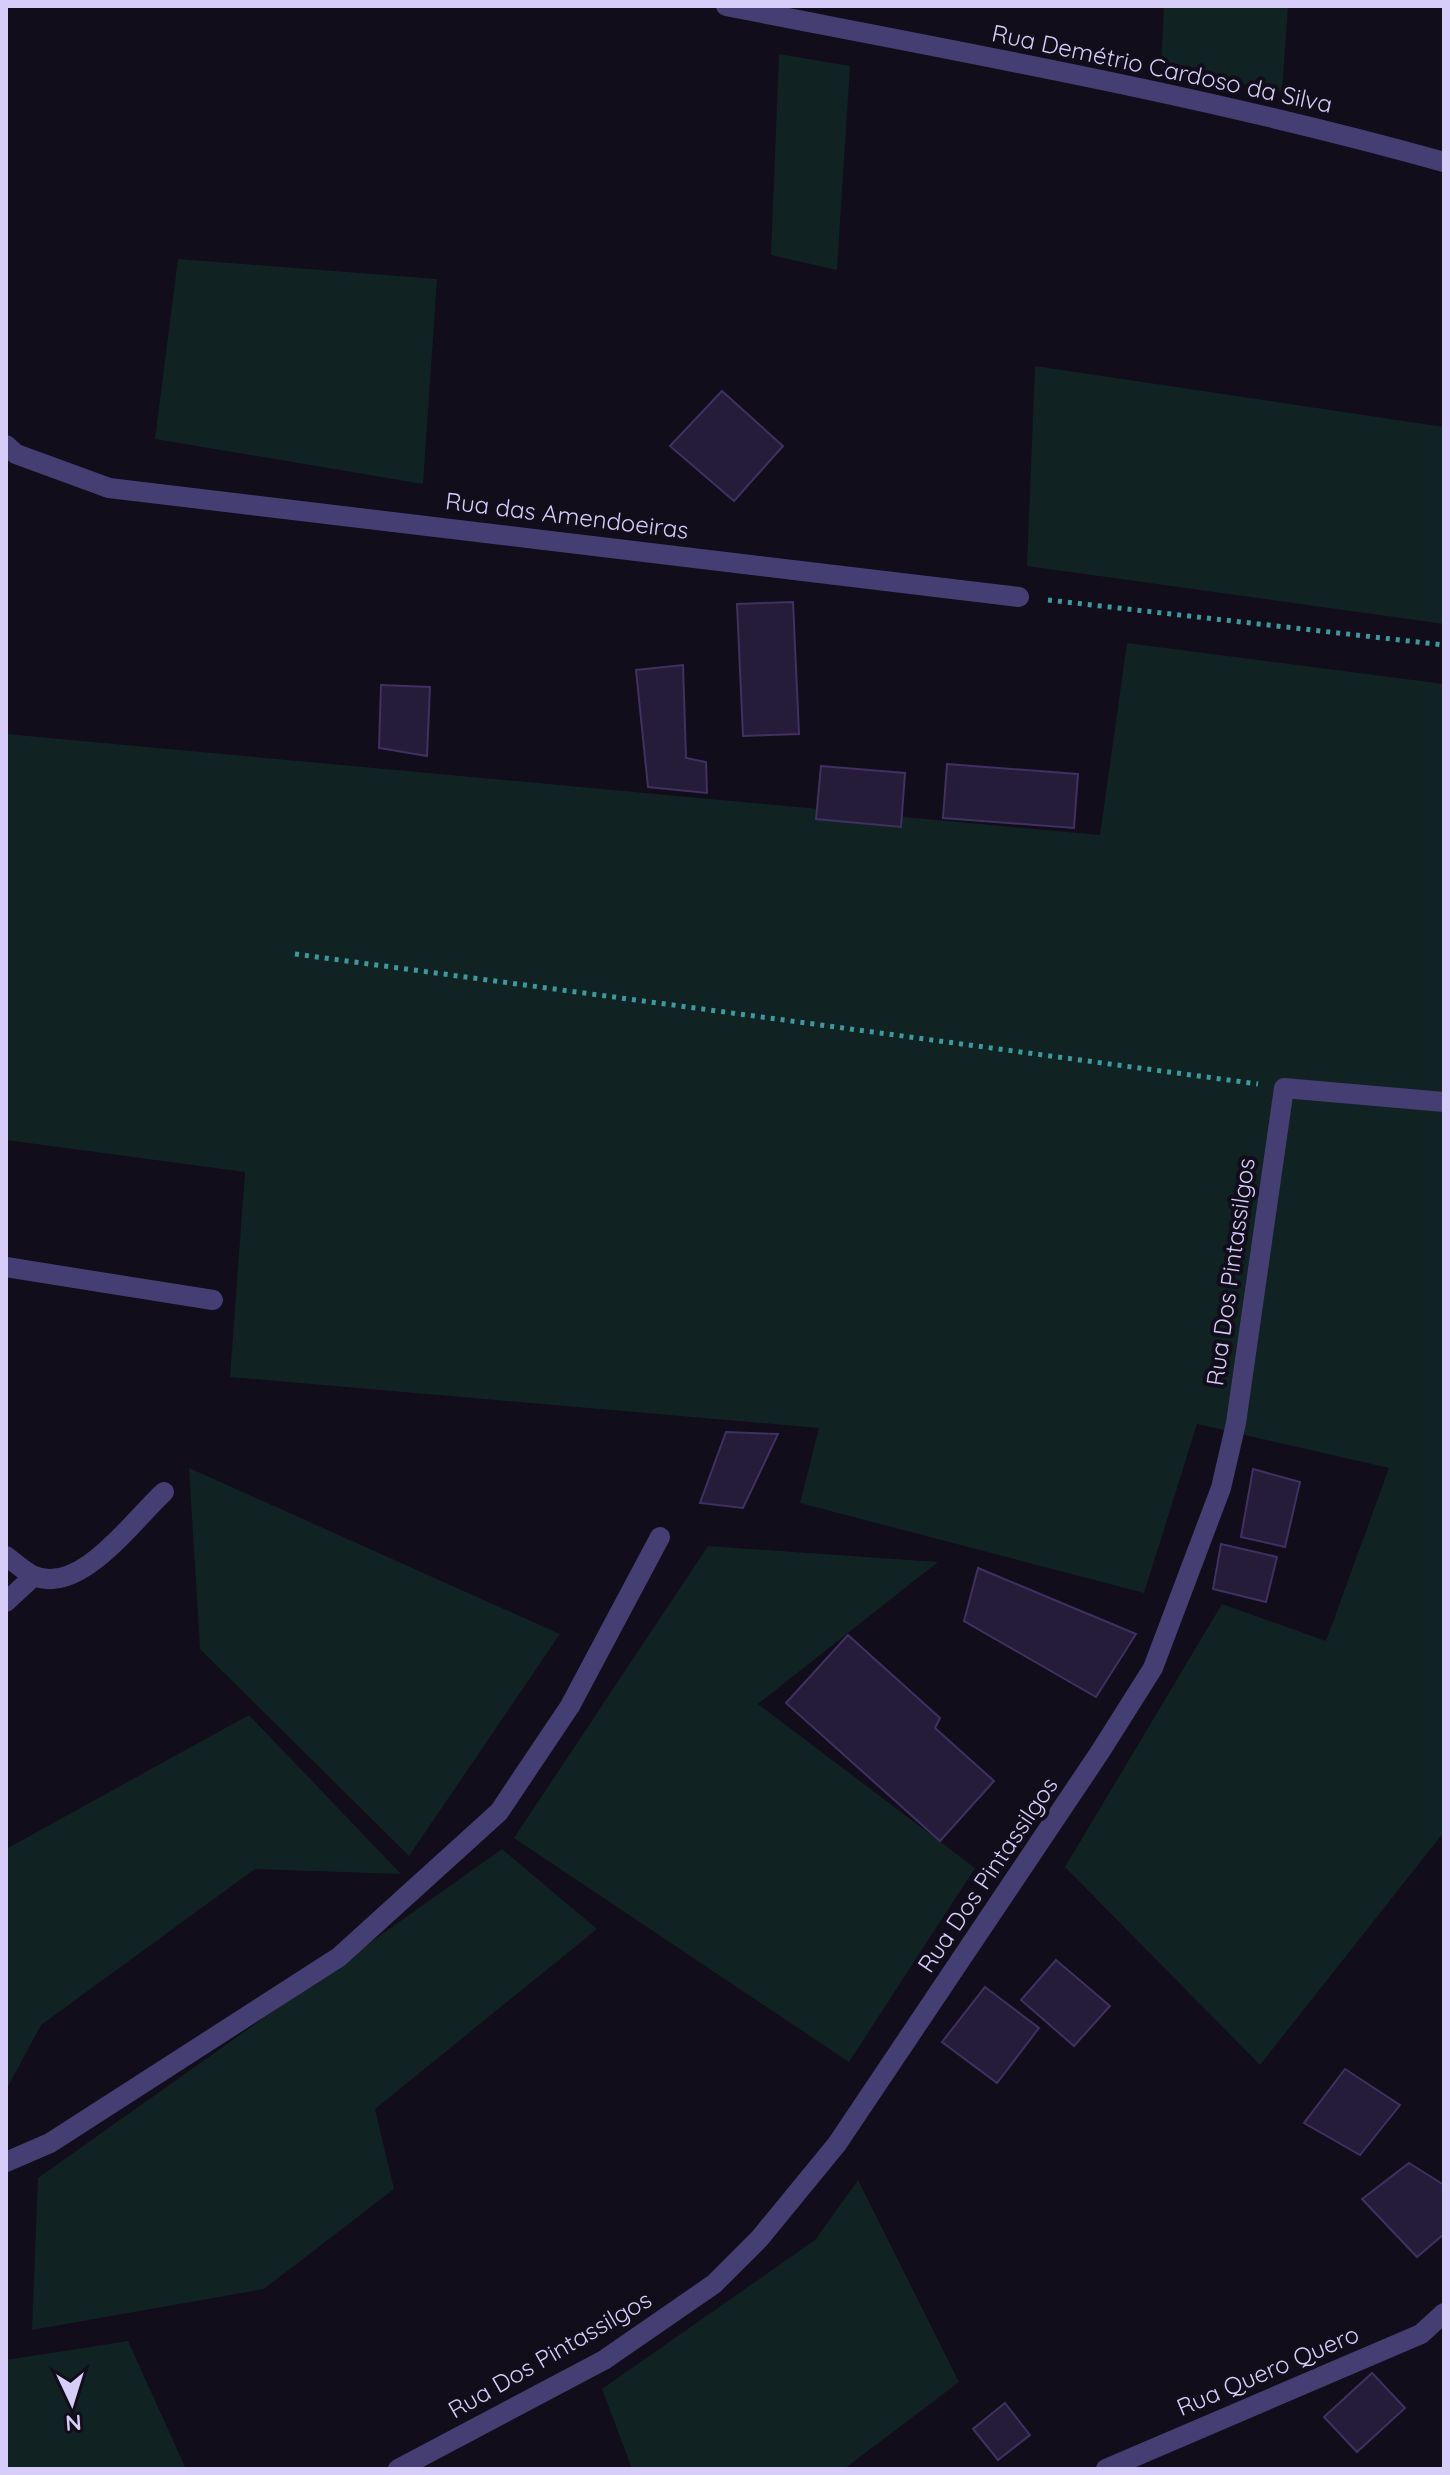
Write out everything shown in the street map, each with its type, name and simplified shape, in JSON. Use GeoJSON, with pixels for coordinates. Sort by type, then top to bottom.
{"type":"FeatureCollection","features":[{"type":"Feature","properties":{"kind":"street","name":"Rua Demétrio Cardoso da Silva"},"geometry":{"type":"LineString","coordinates":[[726,6],[1178,95],[1326,129],[1444,162]]}},
{"type":"Feature","properties":{"kind":"street","name":"Rua das Amendoeiras"},"geometry":{"type":"LineString","coordinates":[[6,445],[16,454],[109,488],[1019,597]]}},
{"type":"Feature","properties":{"kind":"street"},"geometry":{"type":"LineString","coordinates":[[1284,1088],[1444,1102]]}},
{"type":"Feature","properties":{"kind":"street","name":"Rua Dos Pintassilgos"},"geometry":{"type":"LineString","coordinates":[[398,2469],[604,2360],[714,2284],[760,2238],[837,2144],[1100,1752],[1153,1668],[1221,1488],[1236,1423],[1284,1088]]}},
{"type":"Feature","properties":{"kind":"street"},"geometry":{"type":"LineString","coordinates":[[6,1267],[213,1300]]}},
{"type":"Feature","properties":{"kind":"street"},"geometry":{"type":"LineString","coordinates":[[6,1556],[34,1576],[58,1576],[83,1570],[164,1492]]}},
{"type":"Feature","properties":{"kind":"street"},"geometry":{"type":"LineString","coordinates":[[6,2162],[50,2143],[339,1957],[499,1812],[570,1706],[660,1537]]}},
{"type":"Feature","properties":{"kind":"street"},"geometry":{"type":"LineString","coordinates":[[6,1602],[34,1576]]}},
{"type":"Feature","properties":{"kind":"street","name":"Rua Quero Quero"},"geometry":{"type":"LineString","coordinates":[[1106,2469],[1421,2334],[1444,2313]]}},
{"type":"Feature","properties":{"kind":"path"},"geometry":{"type":"LineString","coordinates":[[1019,597],[1444,645]]}},
{"type":"Feature","properties":{"kind":"path"},"geometry":{"type":"LineString","coordinates":[[295,954],[1284,1088]]}},
{"type":"Feature","properties":{"kind":"shaded area"},"geometry":{"type":"Polygon","coordinates":[[[1164,6],[1288,6],[1282,92],[1161,68],[1164,6]]]}},
{"type":"Feature","properties":{"kind":"shaded area"},"geometry":{"type":"Polygon","coordinates":[[[779,54],[850,66],[837,270],[771,255],[779,54]]]}},
{"type":"Feature","properties":{"kind":"shaded area"},"geometry":{"type":"Polygon","coordinates":[[[178,259],[437,279],[423,484],[155,439],[178,259]]]}},
{"type":"Feature","properties":{"kind":"shaded area"},"geometry":{"type":"Polygon","coordinates":[[[1035,366],[1444,427],[1444,624],[1027,566],[1035,366]]]}},
{"type":"Feature","properties":{"kind":"shaded area"},"geometry":{"type":"Polygon","coordinates":[[[1127,643],[1444,684],[1444,1832],[1260,2065],[1065,1867],[1222,1604],[1326,1641],[1389,1468],[1197,1424],[1144,1593],[800,1503],[819,1428],[230,1377],[245,1172],[6,1140],[6,734],[1100,835],[1127,643]]]}},
{"type":"Feature","properties":{"kind":"shaded area"},"geometry":{"type":"Polygon","coordinates":[[[189,1468],[560,1634],[409,1856],[200,1649],[189,1468]]]}},
{"type":"Feature","properties":{"kind":"shaded area"},"geometry":{"type":"Polygon","coordinates":[[[708,1546],[938,1562],[758,1704],[975,1868],[849,2062],[514,1838],[708,1546]]]}},
{"type":"Feature","properties":{"kind":"shaded area"},"geometry":{"type":"Polygon","coordinates":[[[249,1715],[401,1874],[255,1869],[41,2025],[6,2090],[6,1849],[249,1715]]]}},
{"type":"Feature","properties":{"kind":"shaded area"},"geometry":{"type":"Polygon","coordinates":[[[502,1849],[597,1929],[375,2109],[394,2189],[264,2289],[32,2330],[38,2178],[502,1849]]]}},
{"type":"Feature","properties":{"kind":"shaded area"},"geometry":{"type":"Polygon","coordinates":[[[858,2180],[959,2382],[844,2469],[632,2469],[602,2389],[815,2240],[858,2180]]]}},
{"type":"Feature","properties":{"kind":"shaded area"},"geometry":{"type":"Polygon","coordinates":[[[128,2341],[186,2469],[6,2469],[6,2360],[128,2341]]]}},
{"type":"Feature","properties":{"kind":"building"},"geometry":{"type":"Polygon","coordinates":[[[722,391],[783,446],[734,501],[670,446],[722,391]]]}},
{"type":"Feature","properties":{"kind":"building"},"geometry":{"type":"Polygon","coordinates":[[[793,602],[799,734],[743,736],[737,604],[793,602]]]}},
{"type":"Feature","properties":{"kind":"building"},"geometry":{"type":"Polygon","coordinates":[[[683,665],[686,758],[706,762],[707,793],[648,787],[636,670],[683,665]]]}},
{"type":"Feature","properties":{"kind":"building"},"geometry":{"type":"Polygon","coordinates":[[[381,685],[430,687],[427,756],[379,748],[381,685]]]}},
{"type":"Feature","properties":{"kind":"building"},"geometry":{"type":"Polygon","coordinates":[[[947,764],[1078,774],[1074,828],[943,818],[947,764]]]}},
{"type":"Feature","properties":{"kind":"building"},"geometry":{"type":"Polygon","coordinates":[[[821,766],[905,773],[901,827],[816,819],[821,766]]]}},
{"type":"Feature","properties":{"kind":"building"},"geometry":{"type":"Polygon","coordinates":[[[726,1432],[778,1434],[743,1508],[700,1503],[726,1432]]]}},
{"type":"Feature","properties":{"kind":"building"},"geometry":{"type":"Polygon","coordinates":[[[1253,1469],[1300,1482],[1285,1547],[1241,1537],[1253,1469]]]}},
{"type":"Feature","properties":{"kind":"building"},"geometry":{"type":"Polygon","coordinates":[[[1221,1544],[1277,1557],[1266,1602],[1213,1589],[1221,1544]]]}},
{"type":"Feature","properties":{"kind":"building"},"geometry":{"type":"Polygon","coordinates":[[[978,1568],[1136,1634],[1096,1697],[964,1621],[978,1568]]]}},
{"type":"Feature","properties":{"kind":"building"},"geometry":{"type":"Polygon","coordinates":[[[848,1635],[940,1718],[935,1728],[994,1781],[940,1841],[786,1703],[848,1635]]]}},
{"type":"Feature","properties":{"kind":"building"},"geometry":{"type":"Polygon","coordinates":[[[1056,1960],[1110,2006],[1074,2046],[1021,2000],[1056,1960]]]}},
{"type":"Feature","properties":{"kind":"building"},"geometry":{"type":"Polygon","coordinates":[[[985,1987],[1039,2028],[997,2083],[942,2042],[985,1987]]]}},
{"type":"Feature","properties":{"kind":"building"},"geometry":{"type":"Polygon","coordinates":[[[1345,2069],[1400,2105],[1360,2155],[1304,2123],[1345,2069]]]}},
{"type":"Feature","properties":{"kind":"building"},"geometry":{"type":"Polygon","coordinates":[[[1409,2163],[1444,2185],[1444,2234],[1417,2257],[1362,2199],[1409,2163]]]}},
{"type":"Feature","properties":{"kind":"building"},"geometry":{"type":"Polygon","coordinates":[[[1372,2373],[1405,2408],[1357,2452],[1324,2417],[1372,2373]]]}},
{"type":"Feature","properties":{"kind":"building"},"geometry":{"type":"Polygon","coordinates":[[[1005,2403],[1030,2435],[998,2460],[973,2429],[1005,2403]]]}}]}
